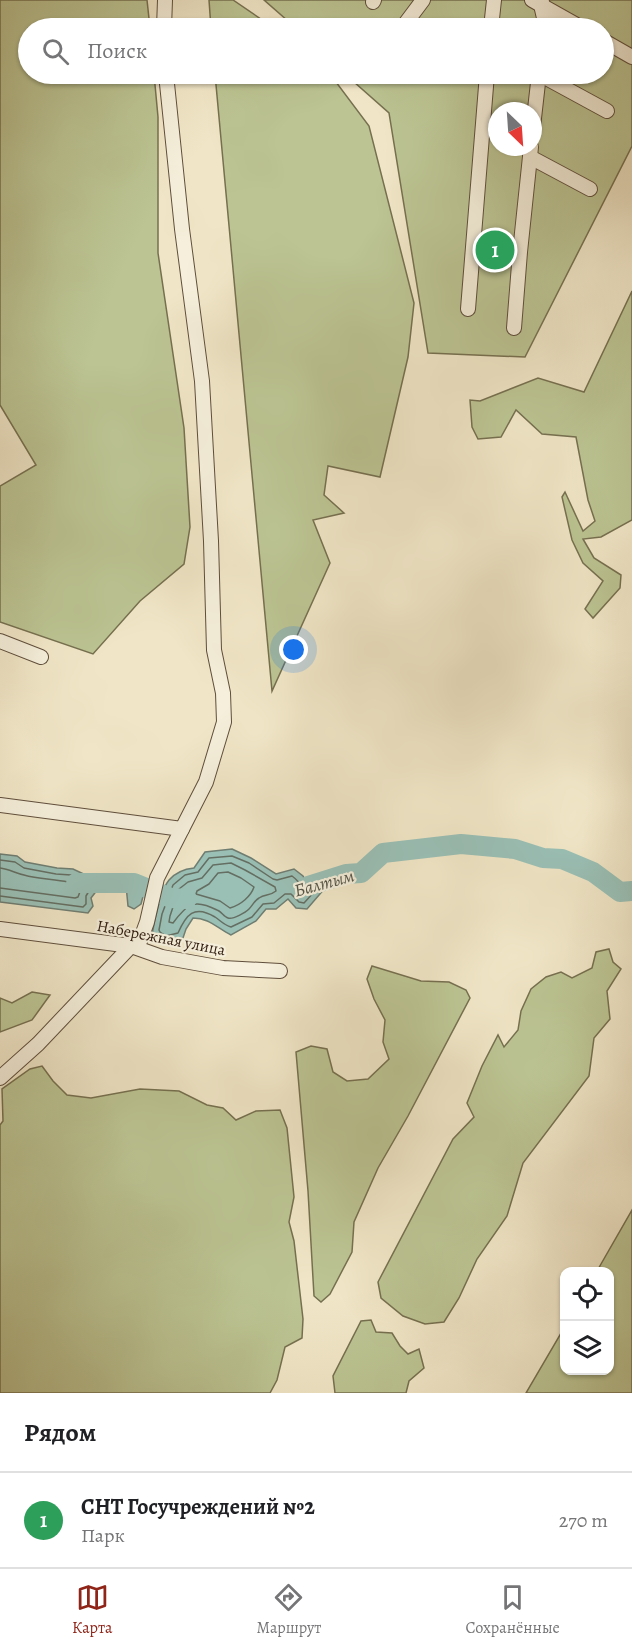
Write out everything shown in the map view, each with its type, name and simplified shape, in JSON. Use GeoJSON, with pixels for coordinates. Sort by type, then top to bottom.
{"type":"FeatureCollection","features":[{"type":"Feature","properties":{"kind":"street"},"geometry":{"type":"LineString","coordinates":[[164,18],[165,0]]}},
{"type":"Feature","properties":{"kind":"street"},"geometry":{"type":"LineString","coordinates":[[410,18],[423,0]]}},
{"type":"Feature","properties":{"kind":"street"},"geometry":{"type":"LineString","coordinates":[[493,18],[494,0]]}},
{"type":"Feature","properties":{"kind":"street"},"geometry":{"type":"LineString","coordinates":[[539,2],[544,18]]}},
{"type":"Feature","properties":{"kind":"street"},"geometry":{"type":"LineString","coordinates":[[539,2],[565,18]]}},
{"type":"Feature","properties":{"kind":"street"},"geometry":{"type":"LineString","coordinates":[[614,47],[632,57]]}},
{"type":"Feature","properties":{"kind":"street"},"geometry":{"type":"LineString","coordinates":[[0,1078],[38,1044],[131,946],[140,941],[147,922],[157,878],[206,782],[224,722],[223,693],[214,650],[212,541],[201,381],[167,84]]}},
{"type":"Feature","properties":{"kind":"street"},"geometry":{"type":"LineString","coordinates":[[468,309],[486,84]]}},
{"type":"Feature","properties":{"kind":"street"},"geometry":{"type":"LineString","coordinates":[[536,102],[538,84]]}},
{"type":"Feature","properties":{"kind":"street"},"geometry":{"type":"LineString","coordinates":[[557,84],[607,111]]}},
{"type":"Feature","properties":{"kind":"street"},"geometry":{"type":"LineString","coordinates":[[514,328],[530,156]]}},
{"type":"Feature","properties":{"kind":"street"},"geometry":{"type":"LineString","coordinates":[[536,156],[590,189]]}},
{"type":"Feature","properties":{"kind":"street"},"geometry":{"type":"LineString","coordinates":[[0,641],[41,657]]}},
{"type":"Feature","properties":{"kind":"street"},"geometry":{"type":"LineString","coordinates":[[0,805],[182,829]]}},
{"type":"Feature","properties":{"kind":"street","name":"Набережная улица"},"geometry":{"type":"LineString","coordinates":[[0,929],[131,946],[162,957],[223,968],[280,971]]}},
{"type":"Feature","properties":{"kind":"green space"},"geometry":{"type":"Polygon","coordinates":[[[0,0],[147,0],[149,18],[18,18],[18,84],[155,84],[158,117],[158,253],[184,428],[190,527],[184,564],[140,601],[93,654],[0,622],[0,486],[36,465],[0,405],[0,0]]]}},
{"type":"Feature","properties":{"kind":"green space"},"geometry":{"type":"Polygon","coordinates":[[[209,0],[233,0],[259,18],[210,18],[209,0]]]}},
{"type":"Feature","properties":{"kind":"green space"},"geometry":{"type":"Polygon","coordinates":[[[264,0],[632,0],[632,146],[525,357],[428,353],[389,113],[356,84],[614,84],[614,18],[285,18],[264,0]]]}},
{"type":"Feature","properties":{"kind":"green space"},"geometry":{"type":"Polygon","coordinates":[[[216,84],[338,84],[369,126],[414,303],[408,357],[380,477],[328,466],[324,495],[344,513],[313,520],[330,563],[272,691],[216,84]]]}},
{"type":"Feature","properties":{"kind":"green space"},"geometry":{"type":"Polygon","coordinates":[[[632,291],[632,520],[601,537],[583,539],[594,558],[621,575],[620,588],[593,618],[585,609],[603,581],[583,563],[572,540],[562,497],[565,492],[583,531],[595,521],[588,500],[576,437],[542,434],[516,410],[501,437],[478,439],[472,427],[470,400],[480,401],[538,378],[584,392],[632,291]]]}},
{"type":"Feature","properties":{"kind":"green space"},"geometry":{"type":"Polygon","coordinates":[[[609,949],[613,962],[621,969],[607,991],[610,1019],[594,1038],[589,1076],[523,1163],[507,1216],[477,1259],[459,1298],[444,1322],[425,1324],[403,1316],[381,1298],[378,1282],[453,1139],[474,1117],[467,1103],[498,1035],[504,1047],[518,1030],[521,1011],[531,989],[546,977],[561,972],[572,978],[592,968],[596,952],[609,949]]]}},
{"type":"Feature","properties":{"kind":"green space"},"geometry":{"type":"Polygon","coordinates":[[[372,966],[421,981],[449,982],[466,990],[470,998],[378,1168],[354,1222],[352,1252],[330,1294],[321,1302],[314,1296],[296,1052],[311,1046],[327,1049],[333,1072],[347,1081],[368,1079],[389,1059],[383,1042],[385,1020],[367,979],[372,966]]]}},
{"type":"Feature","properties":{"kind":"green space"},"geometry":{"type":"Polygon","coordinates":[[[32,992],[50,995],[32,1020],[0,1032],[0,998],[12,1003],[32,992]]]}},
{"type":"Feature","properties":{"kind":"green space"},"geometry":{"type":"Polygon","coordinates":[[[42,1066],[67,1095],[91,1098],[140,1089],[179,1091],[207,1105],[223,1108],[236,1120],[256,1111],[280,1110],[287,1128],[294,1197],[289,1222],[294,1241],[303,1319],[302,1338],[285,1347],[277,1380],[270,1393],[0,1393],[2,1089],[30,1069],[42,1066]]]}},
{"type":"Feature","properties":{"kind":"green space"},"geometry":{"type":"Polygon","coordinates":[[[632,1210],[632,1393],[526,1393],[560,1335],[560,1375],[614,1375],[614,1267],[599,1267],[632,1210]]]}},
{"type":"Feature","properties":{"kind":"green space"},"geometry":{"type":"Polygon","coordinates":[[[371,1320],[376,1332],[392,1333],[408,1354],[419,1349],[424,1368],[409,1381],[406,1393],[335,1393],[333,1376],[361,1321],[371,1320]]]}},
{"type":"Feature","properties":{"kind":"water"},"geometry":{"type":"Polygon","coordinates":[[[232,849],[276,874],[294,869],[303,876],[306,882],[318,878],[325,872],[332,880],[307,909],[296,908],[288,899],[276,909],[266,909],[256,921],[231,935],[208,922],[193,918],[183,938],[165,943],[152,935],[156,914],[169,880],[180,871],[194,868],[205,852],[232,849]]]}},
{"type":"Feature","properties":{"kind":"water"},"geometry":{"type":"Polygon","coordinates":[[[0,854],[17,856],[25,862],[73,869],[100,879],[101,885],[91,898],[93,906],[88,913],[0,902],[0,854]]]}},
{"type":"Feature","properties":{"kind":"water"},"geometry":{"type":"Polygon","coordinates":[[[132,878],[143,882],[145,889],[141,904],[134,909],[128,906],[126,885],[132,878]]]}},
{"type":"Feature","properties":{"kind":"waterway","name":"Балтым"},"geometry":{"type":"LineString","coordinates":[[308,886],[346,874],[361,873],[383,853],[461,844],[515,849],[543,858],[562,859],[593,872],[620,892],[632,891]]}},
{"type":"Feature","properties":{"kind":"waterway","name":"Балтым"},"geometry":{"type":"LineString","coordinates":[[76,883],[134,883],[171,898],[187,899]]}},
{"type":"Feature","properties":{"kind":"place","name":"СНТ Госучреждений №2"},"geometry":{"type":"Point","coordinates":[495,250]}}]}
